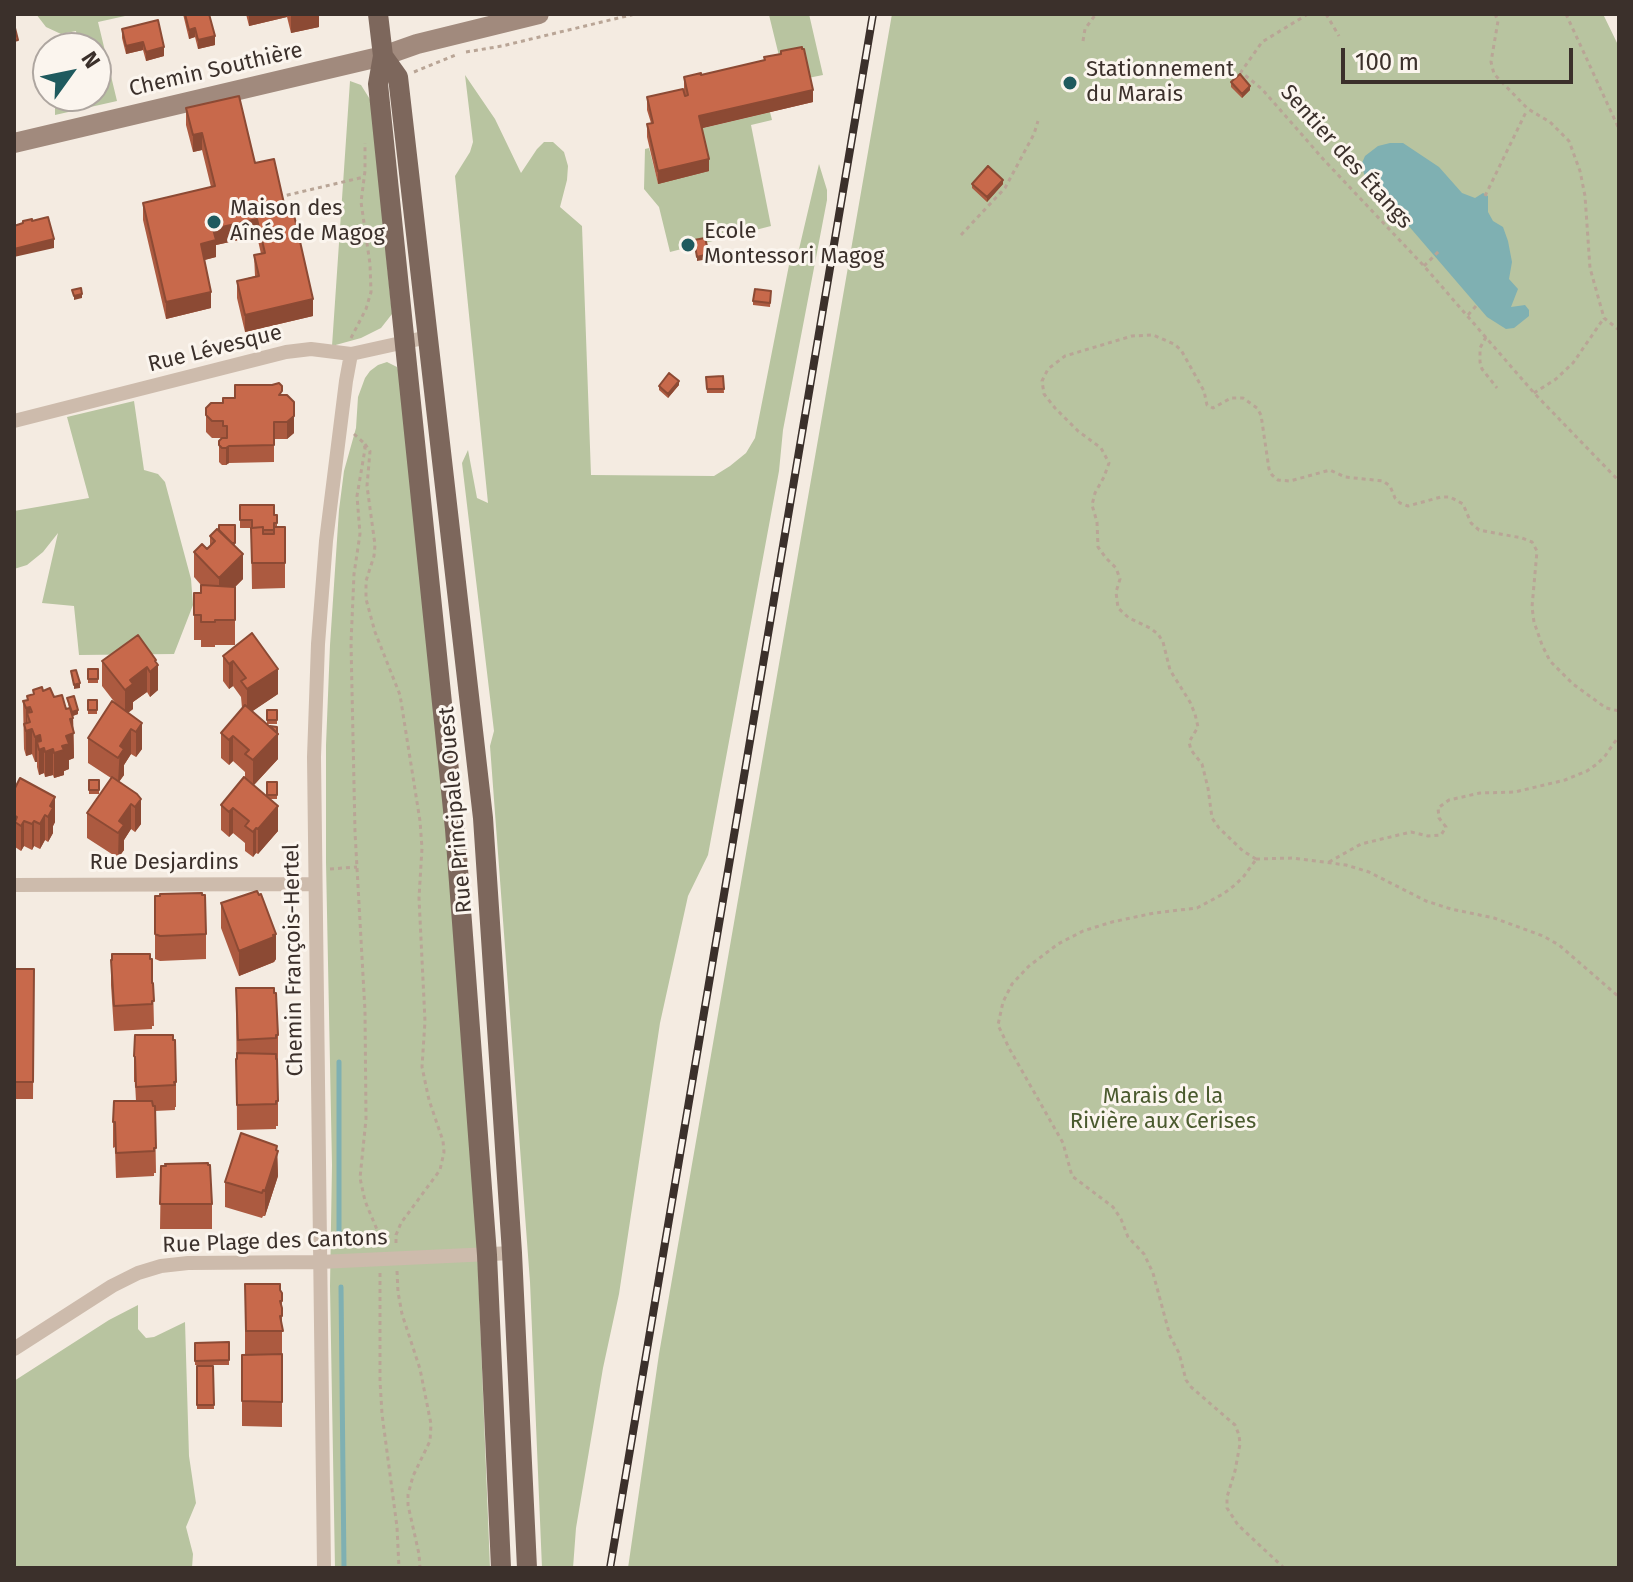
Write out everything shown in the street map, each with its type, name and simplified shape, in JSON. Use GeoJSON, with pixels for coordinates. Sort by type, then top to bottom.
{"type":"FeatureCollection","features":[{"type":"Feature","properties":{"kind":"main road","name":"Rue Principale Ouest"},"geometry":{"type":"LineString","coordinates":[[378,14],[383,56],[378,84],[455,829],[487,1255],[501,1568]]}},
{"type":"Feature","properties":{"kind":"main road","name":"Rue Principale Ouest"},"geometry":{"type":"LineString","coordinates":[[383,56],[398,77],[483,818],[512,1253],[527,1568]]}},
{"type":"Feature","properties":{"kind":"street","name":"Chemin Southière"},"geometry":{"type":"LineString","coordinates":[[14,143],[383,56],[417,44],[539,14]]}},
{"type":"Feature","properties":{"kind":"street","name":"Rue Lévesque"},"geometry":{"type":"LineString","coordinates":[[14,421],[286,352],[311,349],[351,354],[428,337]]}},
{"type":"Feature","properties":{"kind":"street","name":"Chemin François-Hertel"},"geometry":{"type":"LineString","coordinates":[[324,1568],[315,745],[320,611],[331,490],[351,354]]}},
{"type":"Feature","properties":{"kind":"street","name":"Rue Desjardins"},"geometry":{"type":"LineString","coordinates":[[14,885],[315,884]]}},
{"type":"Feature","properties":{"kind":"street","name":"Rue Plage des Cantons"},"geometry":{"type":"LineString","coordinates":[[14,1349],[112,1286],[161,1266],[512,1253]]}},
{"type":"Feature","properties":{"kind":"path"},"geometry":{"type":"LineString","coordinates":[[398,77],[457,54],[635,14]]}},
{"type":"Feature","properties":{"kind":"path"},"geometry":{"type":"LineString","coordinates":[[1083,41],[1085,29],[1096,14]]}},
{"type":"Feature","properties":{"kind":"path","name":"Sentier des Étangs"},"geometry":{"type":"LineString","coordinates":[[1308,14],[1262,42],[1241,72],[1262,89],[1424,266],[1534,393],[1619,481]]}},
{"type":"Feature","properties":{"kind":"path"},"geometry":{"type":"LineString","coordinates":[[1326,14],[1339,36]]}},
{"type":"Feature","properties":{"kind":"path"},"geometry":{"type":"LineString","coordinates":[[1495,14],[1498,21],[1491,62],[1494,74],[1528,109],[1550,122],[1569,141],[1585,196],[1590,268],[1604,318],[1619,330]]}},
{"type":"Feature","properties":{"kind":"path"},"geometry":{"type":"LineString","coordinates":[[1566,14],[1619,129]]}},
{"type":"Feature","properties":{"kind":"path"},"geometry":{"type":"LineString","coordinates":[[1485,196],[1528,109]]}},
{"type":"Feature","properties":{"kind":"path"},"geometry":{"type":"LineString","coordinates":[[961,235],[1005,188],[1038,121]]}},
{"type":"Feature","properties":{"kind":"path"},"geometry":{"type":"LineString","coordinates":[[351,354],[348,342],[366,309],[371,292],[361,210],[365,137]]}},
{"type":"Feature","properties":{"kind":"path"},"geometry":{"type":"LineString","coordinates":[[279,197],[364,177]]}},
{"type":"Feature","properties":{"kind":"path"},"geometry":{"type":"LineString","coordinates":[[1424,266],[1440,250]]}},
{"type":"Feature","properties":{"kind":"path"},"geometry":{"type":"LineString","coordinates":[[1467,316],[1476,306]]}},
{"type":"Feature","properties":{"kind":"path"},"geometry":{"type":"LineString","coordinates":[[1534,393],[1573,363],[1604,318]]}},
{"type":"Feature","properties":{"kind":"path"},"geometry":{"type":"LineString","coordinates":[[1619,711],[1606,708],[1573,684],[1550,661],[1534,622],[1532,607],[1537,551],[1532,542],[1479,530],[1471,523],[1463,504],[1450,497],[1408,506],[1400,503],[1390,486],[1383,481],[1352,479],[1330,470],[1290,481],[1278,480],[1269,469],[1261,415],[1257,408],[1243,398],[1231,398],[1213,408],[1207,405],[1204,391],[1181,350],[1153,335],[1132,336],[1065,356],[1048,369],[1042,381],[1044,394],[1078,431],[1101,448],[1109,463],[1092,505],[1097,522],[1098,547],[1116,568],[1120,579],[1116,592],[1118,608],[1158,634],[1170,670],[1190,702],[1198,727],[1189,742],[1202,764],[1212,818],[1219,828],[1256,859],[1293,858],[1346,865],[1369,872],[1426,901],[1494,918],[1543,936],[1559,945],[1619,997]]}},
{"type":"Feature","properties":{"kind":"path"},"geometry":{"type":"LineString","coordinates":[[1486,337],[1480,348],[1480,362],[1497,388]]}},
{"type":"Feature","properties":{"kind":"path"},"geometry":{"type":"LineString","coordinates":[[352,431],[369,446],[370,451],[367,486],[375,545],[366,581],[366,599],[375,632],[400,695],[420,821],[419,898],[425,1021],[422,1067],[444,1152],[440,1170],[398,1228],[396,1241],[399,1301],[420,1369],[431,1424],[430,1441],[413,1476],[408,1495],[420,1568]]}},
{"type":"Feature","properties":{"kind":"path"},"geometry":{"type":"LineString","coordinates":[[364,443],[357,496],[360,534],[354,574],[351,643],[357,867],[364,985],[366,1106],[360,1178],[365,1201],[378,1232],[382,1414],[397,1527],[399,1568]]}},
{"type":"Feature","properties":{"kind":"path"},"geometry":{"type":"LineString","coordinates":[[1329,862],[1361,844],[1411,832],[1441,835],[1446,827],[1439,818],[1438,808],[1449,800],[1480,793],[1515,792],[1565,780],[1597,764],[1619,736]]}},
{"type":"Feature","properties":{"kind":"path"},"geometry":{"type":"LineString","coordinates":[[1256,859],[1244,876],[1223,894],[1197,908],[1154,913],[1083,931],[1058,944],[1029,966],[1012,984],[1003,1002],[998,1025],[1063,1143],[1072,1176],[1113,1207],[1128,1237],[1144,1254],[1153,1273],[1186,1380],[1231,1421],[1239,1435],[1240,1444],[1227,1508],[1238,1525],[1284,1568]]}},
{"type":"Feature","properties":{"kind":"path"},"geometry":{"type":"LineString","coordinates":[[315,884],[324,869],[357,867]]}},
{"type":"Feature","properties":{"kind":"green space"},"geometry":{"type":"Polygon","coordinates":[[[36,14],[134,14],[98,22],[100,32],[57,32],[46,27],[36,14]]]}},
{"type":"Feature","properties":{"kind":"green space"},"geometry":{"type":"Polygon","coordinates":[[[809,14],[823,75],[808,78],[781,64],[769,15],[809,14]]]}},
{"type":"Feature","properties":{"kind":"green space","name":"Marais de la Rivière aux Cerises"},"geometry":{"type":"Polygon","coordinates":[[[892,14],[1603,14],[1619,47],[1619,1568],[628,1568],[659,1354],[892,14]]]}},
{"type":"Feature","properties":{"kind":"green space"},"geometry":{"type":"Polygon","coordinates":[[[465,75],[495,119],[521,173],[544,142],[553,142],[564,152],[568,166],[567,180],[560,207],[582,226],[591,475],[714,476],[746,453],[755,438],[789,265],[796,262],[819,164],[827,190],[708,855],[688,896],[660,1023],[619,1294],[576,1528],[573,1568],[542,1568],[530,1282],[490,746],[494,731],[462,463],[468,450],[477,498],[488,503],[455,176],[473,142],[465,75]]]}},
{"type":"Feature","properties":{"kind":"green space"},"geometry":{"type":"Polygon","coordinates":[[[112,80],[117,101],[112,102],[112,80]]]}},
{"type":"Feature","properties":{"kind":"green space"},"geometry":{"type":"Polygon","coordinates":[[[350,81],[361,85],[371,101],[392,314],[381,328],[361,338],[332,346],[350,81]]]}},
{"type":"Feature","properties":{"kind":"green space"},"geometry":{"type":"Polygon","coordinates":[[[770,112],[772,120],[751,125],[771,226],[670,252],[659,207],[644,189],[645,149],[649,148],[658,183],[699,129],[770,112]]]}},
{"type":"Feature","properties":{"kind":"green space"},"geometry":{"type":"Polygon","coordinates":[[[387,362],[397,367],[399,373],[442,767],[476,1219],[490,1568],[335,1568],[326,862],[330,645],[339,510],[344,471],[356,428],[358,397],[370,371],[387,362]]]}},
{"type":"Feature","properties":{"kind":"green space"},"geometry":{"type":"Polygon","coordinates":[[[134,401],[144,470],[158,474],[165,482],[191,579],[193,605],[174,654],[79,655],[74,606],[42,603],[58,533],[43,552],[27,565],[14,569],[14,511],[89,498],[67,417],[134,401]]]}},
{"type":"Feature","properties":{"kind":"green space"},"geometry":{"type":"Polygon","coordinates":[[[138,1305],[138,1329],[146,1338],[185,1322],[189,1456],[196,1503],[186,1527],[193,1554],[192,1568],[14,1568],[14,1381],[138,1305]]]}},
{"type":"Feature","properties":{"kind":"water"},"geometry":{"type":"Polygon","coordinates":[[[1403,143],[1439,167],[1462,193],[1475,198],[1483,193],[1488,196],[1488,212],[1493,221],[1503,227],[1508,241],[1512,262],[1509,279],[1518,289],[1511,307],[1525,305],[1529,310],[1529,316],[1514,328],[1506,329],[1487,317],[1364,174],[1362,163],[1365,156],[1378,146],[1403,143]]]}},
{"type":"Feature","properties":{"kind":"building"},"geometry":{"type":"Polygon","coordinates":[[[185,14],[209,14],[215,36],[198,40],[195,28],[189,30],[185,14]]]}},
{"type":"Feature","properties":{"kind":"building"},"geometry":{"type":"Polygon","coordinates":[[[158,20],[164,47],[146,52],[143,42],[126,46],[122,29],[158,20]]]}},
{"type":"Feature","properties":{"kind":"building","name":"Ecole Montessori Magog"},"geometry":{"type":"Polygon","coordinates":[[[802,47],[813,90],[699,116],[709,159],[658,171],[647,124],[653,123],[647,97],[683,89],[685,96],[688,95],[684,77],[765,60],[764,57],[781,54],[781,51],[802,47]]]}},
{"type":"Feature","properties":{"kind":"building"},"geometry":{"type":"Polygon","coordinates":[[[1240,74],[1250,86],[1242,94],[1231,82],[1240,74]]]}},
{"type":"Feature","properties":{"kind":"building","name":"Maison des Aînés de Magog"},"geometry":{"type":"Polygon","coordinates":[[[239,96],[255,163],[274,159],[285,208],[292,206],[313,299],[245,315],[237,281],[259,276],[254,255],[265,253],[257,219],[213,229],[216,240],[201,244],[211,292],[166,302],[143,203],[215,186],[202,133],[193,135],[186,108],[239,96]]]}},
{"type":"Feature","properties":{"kind":"building"},"geometry":{"type":"Polygon","coordinates":[[[988,166],[1003,180],[987,197],[972,184],[988,166]]]}},
{"type":"Feature","properties":{"kind":"building"},"geometry":{"type":"Polygon","coordinates":[[[48,217],[54,239],[14,249],[14,226],[23,221],[48,217]]]}},
{"type":"Feature","properties":{"kind":"building"},"geometry":{"type":"Polygon","coordinates":[[[705,238],[709,254],[697,257],[694,240],[705,238]]]}},
{"type":"Feature","properties":{"kind":"building"},"geometry":{"type":"Polygon","coordinates":[[[81,288],[82,294],[74,296],[72,290],[81,288]]]}},
{"type":"Feature","properties":{"kind":"building"},"geometry":{"type":"Polygon","coordinates":[[[755,289],[771,291],[770,303],[753,301],[755,289]]]}},
{"type":"Feature","properties":{"kind":"building"},"geometry":{"type":"Polygon","coordinates":[[[669,373],[679,381],[668,394],[659,386],[669,373]]]}},
{"type":"Feature","properties":{"kind":"building"},"geometry":{"type":"Polygon","coordinates":[[[723,376],[724,389],[707,389],[706,377],[723,376]]]}},
{"type":"Feature","properties":{"kind":"building"},"geometry":{"type":"Polygon","coordinates":[[[279,383],[282,391],[279,395],[287,395],[294,402],[294,416],[287,422],[274,422],[274,445],[222,448],[219,441],[227,438],[227,426],[223,426],[223,421],[212,421],[206,415],[206,408],[211,403],[223,403],[223,398],[235,398],[235,385],[279,383]]]}},
{"type":"Feature","properties":{"kind":"building"},"geometry":{"type":"Polygon","coordinates":[[[240,505],[274,505],[277,523],[274,523],[274,530],[252,528],[252,520],[240,520],[240,505]]]}},
{"type":"Feature","properties":{"kind":"building"},"geometry":{"type":"Polygon","coordinates":[[[219,525],[235,525],[235,543],[219,530],[219,525]]]}},
{"type":"Feature","properties":{"kind":"building"},"geometry":{"type":"Polygon","coordinates":[[[263,527],[263,534],[274,534],[274,527],[285,527],[285,563],[252,563],[251,528],[263,527]]]}},
{"type":"Feature","properties":{"kind":"building"},"geometry":{"type":"Polygon","coordinates":[[[217,529],[243,554],[219,578],[194,552],[202,544],[207,549],[215,541],[210,536],[217,529]]]}},
{"type":"Feature","properties":{"kind":"building"},"geometry":{"type":"Polygon","coordinates":[[[201,585],[235,587],[235,620],[201,622],[201,615],[194,615],[194,593],[201,593],[201,585]]]}},
{"type":"Feature","properties":{"kind":"building"},"geometry":{"type":"Polygon","coordinates":[[[252,633],[278,669],[247,689],[241,681],[246,678],[233,661],[229,664],[223,656],[252,633]]]}},
{"type":"Feature","properties":{"kind":"building"},"geometry":{"type":"Polygon","coordinates":[[[138,635],[158,665],[150,672],[147,667],[130,680],[133,684],[125,690],[102,661],[138,635]]]}},
{"type":"Feature","properties":{"kind":"building"},"geometry":{"type":"Polygon","coordinates":[[[88,669],[98,669],[98,679],[88,679],[88,669]]]}},
{"type":"Feature","properties":{"kind":"building"},"geometry":{"type":"Polygon","coordinates":[[[76,670],[80,683],[74,685],[71,671],[76,670]]]}},
{"type":"Feature","properties":{"kind":"building"},"geometry":{"type":"Polygon","coordinates":[[[42,687],[43,691],[50,688],[54,697],[62,695],[66,709],[70,708],[73,718],[70,719],[74,733],[66,736],[69,744],[62,746],[64,750],[54,753],[53,749],[45,752],[44,748],[39,750],[37,742],[41,741],[40,735],[35,737],[32,729],[26,731],[24,724],[30,722],[27,713],[32,712],[23,701],[34,694],[33,690],[42,687]]]}},
{"type":"Feature","properties":{"kind":"building"},"geometry":{"type":"Polygon","coordinates":[[[74,696],[78,710],[72,712],[67,698],[74,696]]]}},
{"type":"Feature","properties":{"kind":"building"},"geometry":{"type":"Polygon","coordinates":[[[88,700],[97,700],[97,710],[88,710],[88,700]]]}},
{"type":"Feature","properties":{"kind":"building"},"geometry":{"type":"Polygon","coordinates":[[[112,701],[142,723],[136,732],[131,729],[120,746],[124,749],[118,758],[88,738],[112,701]]]}},
{"type":"Feature","properties":{"kind":"building"},"geometry":{"type":"Polygon","coordinates":[[[245,705],[278,734],[253,760],[245,754],[249,750],[233,736],[229,740],[221,733],[245,705]]]}},
{"type":"Feature","properties":{"kind":"building"},"geometry":{"type":"Polygon","coordinates":[[[267,710],[277,710],[277,720],[267,720],[267,710]]]}},
{"type":"Feature","properties":{"kind":"building"},"geometry":{"type":"Polygon","coordinates":[[[112,777],[141,799],[135,807],[131,804],[119,821],[124,825],[118,833],[87,813],[112,777]]]}},
{"type":"Feature","properties":{"kind":"building"},"geometry":{"type":"Polygon","coordinates":[[[244,777],[278,806],[253,832],[245,826],[249,821],[233,808],[229,812],[221,805],[244,777]]]}},
{"type":"Feature","properties":{"kind":"building"},"geometry":{"type":"Polygon","coordinates":[[[20,778],[55,797],[48,817],[45,815],[40,824],[24,821],[21,826],[15,822],[14,790],[20,778]]]}},
{"type":"Feature","properties":{"kind":"building"},"geometry":{"type":"Polygon","coordinates":[[[89,780],[99,780],[99,790],[89,790],[89,780]]]}},
{"type":"Feature","properties":{"kind":"building"},"geometry":{"type":"Polygon","coordinates":[[[267,782],[277,782],[277,795],[267,795],[267,782]]]}},
{"type":"Feature","properties":{"kind":"building"},"geometry":{"type":"Polygon","coordinates":[[[257,891],[261,894],[276,934],[239,951],[221,903],[257,891]]]}},
{"type":"Feature","properties":{"kind":"building"},"geometry":{"type":"Polygon","coordinates":[[[205,895],[206,934],[155,934],[155,896],[205,895]]]}},
{"type":"Feature","properties":{"kind":"building"},"geometry":{"type":"Polygon","coordinates":[[[112,954],[150,954],[152,1004],[114,1006],[112,954]]]}},
{"type":"Feature","properties":{"kind":"building"},"geometry":{"type":"Polygon","coordinates":[[[14,969],[34,969],[33,1082],[14,1082],[14,969]]]}},
{"type":"Feature","properties":{"kind":"building"},"geometry":{"type":"Polygon","coordinates":[[[236,988],[274,988],[276,1038],[238,1040],[236,988]]]}},
{"type":"Feature","properties":{"kind":"building"},"geometry":{"type":"Polygon","coordinates":[[[135,1035],[173,1035],[175,1085],[136,1087],[135,1035]]]}},
{"type":"Feature","properties":{"kind":"building"},"geometry":{"type":"Polygon","coordinates":[[[237,1053],[276,1054],[276,1104],[237,1105],[237,1053]]]}},
{"type":"Feature","properties":{"kind":"building"},"geometry":{"type":"Polygon","coordinates":[[[114,1101],[152,1101],[155,1106],[154,1151],[116,1153],[114,1101]]]}},
{"type":"Feature","properties":{"kind":"building"},"geometry":{"type":"Polygon","coordinates":[[[241,1133],[277,1146],[278,1151],[262,1193],[225,1182],[241,1133]]]}},
{"type":"Feature","properties":{"kind":"building"},"geometry":{"type":"Polygon","coordinates":[[[208,1163],[212,1204],[160,1204],[161,1166],[208,1163]]]}},
{"type":"Feature","properties":{"kind":"building"},"geometry":{"type":"Polygon","coordinates":[[[245,1284],[280,1284],[283,1331],[246,1331],[245,1284]]]}},
{"type":"Feature","properties":{"kind":"building"},"geometry":{"type":"Polygon","coordinates":[[[229,1342],[229,1360],[195,1361],[195,1343],[229,1342]]]}},
{"type":"Feature","properties":{"kind":"building"},"geometry":{"type":"Polygon","coordinates":[[[282,1354],[282,1402],[242,1401],[242,1355],[282,1354]]]}},
{"type":"Feature","properties":{"kind":"building"},"geometry":{"type":"Polygon","coordinates":[[[197,1366],[213,1366],[214,1405],[197,1405],[197,1366]]]}},
{"type":"Feature","properties":{"kind":"waterway"},"geometry":{"type":"LineString","coordinates":[[339,1062],[339,1236]]}},
{"type":"Feature","properties":{"kind":"waterway"},"geometry":{"type":"LineString","coordinates":[[341,1287],[344,1568]]}},
{"type":"Feature","properties":{"kind":"railway"},"geometry":{"type":"LineString","coordinates":[[610,1568],[873,14]]}},
{"type":"Feature","properties":{"kind":"place","name":"Stationnement du Marais"},"geometry":{"type":"Point","coordinates":[1070,83]}},
{"type":"Feature","properties":{"kind":"place","name":"Maison des Aînés de Magog"},"geometry":{"type":"Point","coordinates":[214,222]}},
{"type":"Feature","properties":{"kind":"place","name":"Ecole Montessori Magog"},"geometry":{"type":"Point","coordinates":[688,245]}}]}
